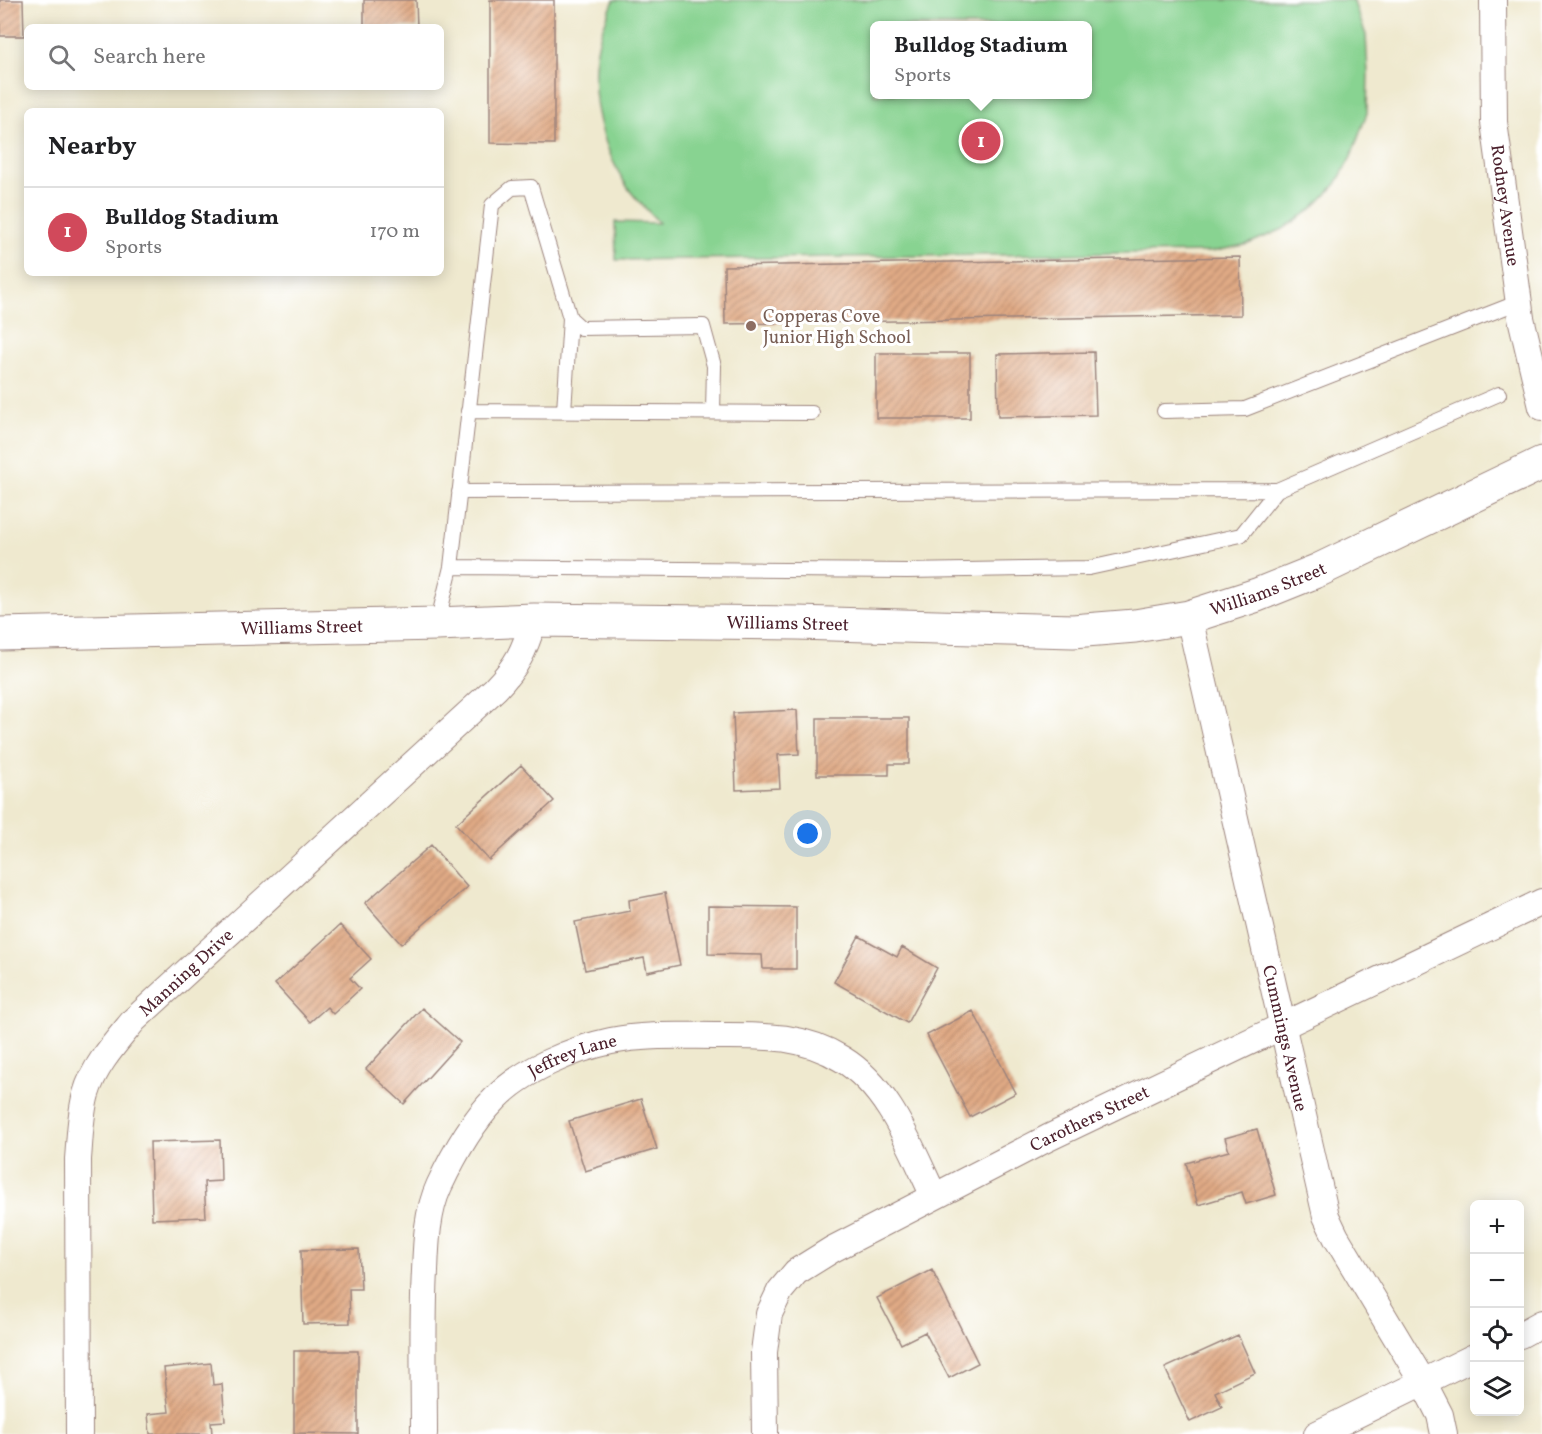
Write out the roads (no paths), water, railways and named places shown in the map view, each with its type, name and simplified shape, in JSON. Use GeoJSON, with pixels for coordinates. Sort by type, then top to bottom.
{"type":"FeatureCollection","features":[{"type":"Feature","properties":{"kind":"street","name":"Rodney Avenue"},"geometry":{"type":"LineString","coordinates":[[1493,0],[1494,122],[1519,302],[1542,407]]}},
{"type":"Feature","properties":{"kind":"street","name":"Williams Street"},"geometry":{"type":"LineString","coordinates":[[0,634],[534,620],[797,623],[1073,631],[1135,626],[1189,617],[1257,595],[1319,570],[1542,463]]}},
{"type":"Feature","properties":{"kind":"street","name":"Cummings Avenue"},"geometry":{"type":"LineString","coordinates":[[1189,617],[1326,1216],[1336,1237],[1423,1382],[1440,1415],[1444,1434]]}},
{"type":"Feature","properties":{"kind":"street","name":"Manning Drive"},"geometry":{"type":"LineString","coordinates":[[79,1434],[78,1159],[81,1116],[87,1092],[99,1066],[134,1020],[495,689],[511,672],[524,652],[534,620]]}},
{"type":"Feature","properties":{"kind":"street","name":"Carothers Street"},"geometry":{"type":"LineString","coordinates":[[765,1434],[764,1352],[769,1314],[780,1291],[795,1272],[833,1249],[1048,1138],[1542,902]]}},
{"type":"Feature","properties":{"kind":"street","name":"Jeffrey Lane"},"geometry":{"type":"LineString","coordinates":[[424,1434],[423,1296],[426,1236],[438,1188],[467,1134],[495,1098],[528,1074],[573,1052],[612,1041],[666,1036],[768,1036],[805,1041],[843,1059],[869,1080],[894,1115],[934,1196]]}},
{"type":"Feature","properties":{"kind":"street"},"geometry":{"type":"LineString","coordinates":[[1524,1333],[1542,1323]]}},
{"type":"Feature","properties":{"kind":"street"},"geometry":{"type":"LineString","coordinates":[[1317,1434],[1470,1359]]}},
{"type":"Feature","properties":{"kind":"lane"},"geometry":{"type":"LineString","coordinates":[[437,624],[451,567],[492,205],[512,188],[531,187],[570,318],[564,411]]}},
{"type":"Feature","properties":{"kind":"lane"},"geometry":{"type":"LineString","coordinates":[[1164,411],[1245,409],[1519,302]]}},
{"type":"Feature","properties":{"kind":"lane"},"geometry":{"type":"LineString","coordinates":[[570,318],[581,328],[703,326],[714,366],[713,412]]}},
{"type":"Feature","properties":{"kind":"lane"},"geometry":{"type":"LineString","coordinates":[[459,492],[1277,490],[1499,394]]}},
{"type":"Feature","properties":{"kind":"lane"},"geometry":{"type":"LineString","coordinates":[[468,411],[813,414]]}},
{"type":"Feature","properties":{"kind":"lane"},"geometry":{"type":"LineString","coordinates":[[451,567],[907,571],[1089,568],[1241,535],[1277,490]]}},
{"type":"Feature","properties":{"kind":"place","name":"Bulldog Stadium"},"geometry":{"type":"Point","coordinates":[981,141]}},
{"type":"Feature","properties":{"kind":"place","name":"Copperas Cove Junior High School"},"geometry":{"type":"Point","coordinates":[751,326]}}]}
